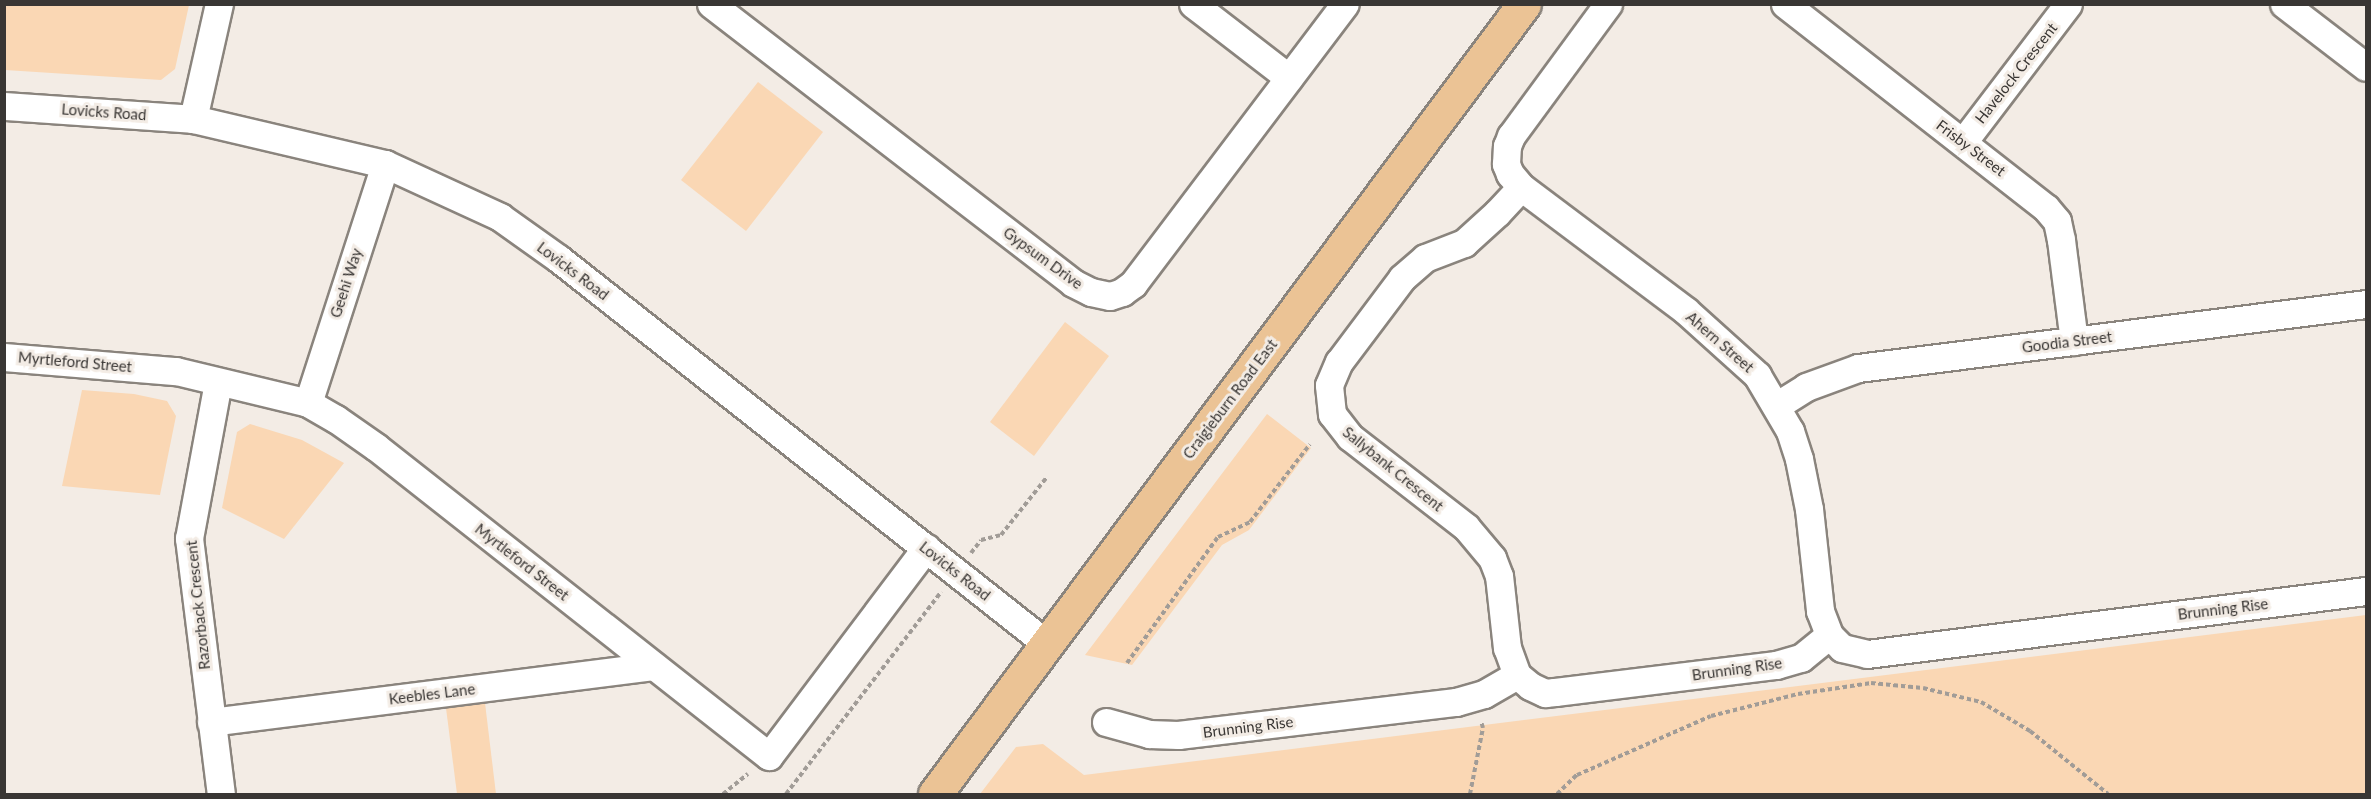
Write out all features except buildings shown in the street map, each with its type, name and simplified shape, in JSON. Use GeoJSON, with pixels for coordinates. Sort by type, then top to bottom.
{"type":"FeatureCollection","features":[{"type":"Feature","properties":{"kind":"main road","name":"Craigieburn Road East"},"geometry":{"type":"LineString","coordinates":[[935,795],[1524,4]]}},
{"type":"Feature","properties":{"kind":"street"},"geometry":{"type":"LineString","coordinates":[[193,119],[219,4]]}},
{"type":"Feature","properties":{"kind":"street","name":"Gypsum Drive"},"geometry":{"type":"LineString","coordinates":[[711,4],[1073,283],[1091,292],[1110,296],[1122,292],[1133,284],[1345,4]]}},
{"type":"Feature","properties":{"kind":"street"},"geometry":{"type":"LineString","coordinates":[[1193,4],[1289,78]]}},
{"type":"Feature","properties":{"kind":"street"},"geometry":{"type":"LineString","coordinates":[[1521,187],[1510,174],[1506,164],[1507,146],[1511,136],[1608,4]]}},
{"type":"Feature","properties":{"kind":"street","name":"Frisby Street"},"geometry":{"type":"LineString","coordinates":[[1785,4],[2034,195],[2057,221],[2074,341]]}},
{"type":"Feature","properties":{"kind":"street","name":"Havelock Crescent"},"geometry":{"type":"LineString","coordinates":[[1963,142],[2068,4]]}},
{"type":"Feature","properties":{"kind":"street"},"geometry":{"type":"LineString","coordinates":[[2284,4],[2367,67]]}},
{"type":"Feature","properties":{"kind":"street","name":"Lovicks Road"},"geometry":{"type":"LineString","coordinates":[[4,106],[193,119],[385,164],[500,217],[558,259],[1047,644]]}},
{"type":"Feature","properties":{"kind":"street","name":"Geehi Way"},"geometry":{"type":"LineString","coordinates":[[308,403],[385,164]]}},
{"type":"Feature","properties":{"kind":"street","name":"Ahern Street"},"geometry":{"type":"LineString","coordinates":[[1521,187],[1720,339],[1757,375],[1790,431],[1799,459],[1809,509],[1820,611],[1829,635]]}},
{"type":"Feature","properties":{"kind":"street","name":"Sallybank Crescent"},"geometry":{"type":"LineString","coordinates":[[1516,675],[1507,648],[1499,576],[1492,558],[1466,527],[1350,437],[1332,414],[1329,392],[1339,362],[1402,278],[1425,258],[1464,243],[1521,187]]}},
{"type":"Feature","properties":{"kind":"street","name":"Goodia Street"},"geometry":{"type":"LineString","coordinates":[[1776,406],[1806,387],[1858,368],[2367,304]]}},
{"type":"Feature","properties":{"kind":"street","name":"Myrtleford Street"},"geometry":{"type":"LineString","coordinates":[[4,357],[176,371],[308,403],[376,447],[769,756],[926,548]]}},
{"type":"Feature","properties":{"kind":"street","name":"Razorback Crescent"},"geometry":{"type":"LineString","coordinates":[[218,382],[189,538],[221,795]]}},
{"type":"Feature","properties":{"kind":"street","name":"Brunning Rise"},"geometry":{"type":"LineString","coordinates":[[1106,722],[1149,734],[1178,735],[1456,702],[1478,696],[1516,675],[1539,691],[1555,692],[1776,665],[1801,658],[1829,635],[1842,648],[1867,654],[2367,591]]}},
{"type":"Feature","properties":{"kind":"street","name":"Keebles Lane"},"geometry":{"type":"LineString","coordinates":[[211,722],[653,666]]}},
{"type":"Feature","properties":{"kind":"path"},"geometry":{"type":"LineString","coordinates":[[1127,663],[1218,537],[1250,522],[1310,444]]}},
{"type":"Feature","properties":{"kind":"path"},"geometry":{"type":"LineString","coordinates":[[786,795],[981,540],[1001,535],[1047,477]]}},
{"type":"Feature","properties":{"kind":"path"},"geometry":{"type":"LineString","coordinates":[[1557,795],[1577,775],[1712,716],[1798,694],[1871,683],[1923,688],[1982,702],[2030,731],[2108,795]]}},
{"type":"Feature","properties":{"kind":"path"},"geometry":{"type":"LineString","coordinates":[[1470,795],[1482,728],[1478,696]]}},
{"type":"Feature","properties":{"kind":"path"},"geometry":{"type":"LineString","coordinates":[[2100,788],[2103,795]]}},
{"type":"Feature","properties":{"kind":"shaded area"},"geometry":{"type":"Polygon","coordinates":[[[4,5],[189,5],[175,69],[161,80],[5,70],[4,5]]]}},
{"type":"Feature","properties":{"kind":"shaded area"},"geometry":{"type":"Polygon","coordinates":[[[758,82],[823,132],[746,231],[681,180],[758,82]]]}},
{"type":"Feature","properties":{"kind":"shaded area"},"geometry":{"type":"Polygon","coordinates":[[[1065,322],[1109,356],[1034,456],[990,422],[1065,322]]]}},
{"type":"Feature","properties":{"kind":"shaded area"},"geometry":{"type":"Polygon","coordinates":[[[82,390],[134,394],[167,401],[176,416],[160,495],[62,486],[82,390]]]}},
{"type":"Feature","properties":{"kind":"shaded area"},"geometry":{"type":"Polygon","coordinates":[[[1267,414],[1311,448],[1249,530],[1222,545],[1132,665],[1085,655],[1267,414]]]}},
{"type":"Feature","properties":{"kind":"shaded area"},"geometry":{"type":"Polygon","coordinates":[[[250,424],[302,440],[344,463],[284,539],[222,508],[237,432],[250,424]]]}},
{"type":"Feature","properties":{"kind":"shaded area"},"geometry":{"type":"Polygon","coordinates":[[[2366,615],[2366,794],[980,794],[1016,747],[1043,744],[1084,775],[2366,615]]]}},
{"type":"Feature","properties":{"kind":"shaded area"},"geometry":{"type":"Polygon","coordinates":[[[485,703],[496,794],[457,794],[446,708],[485,703]]]}}]}
